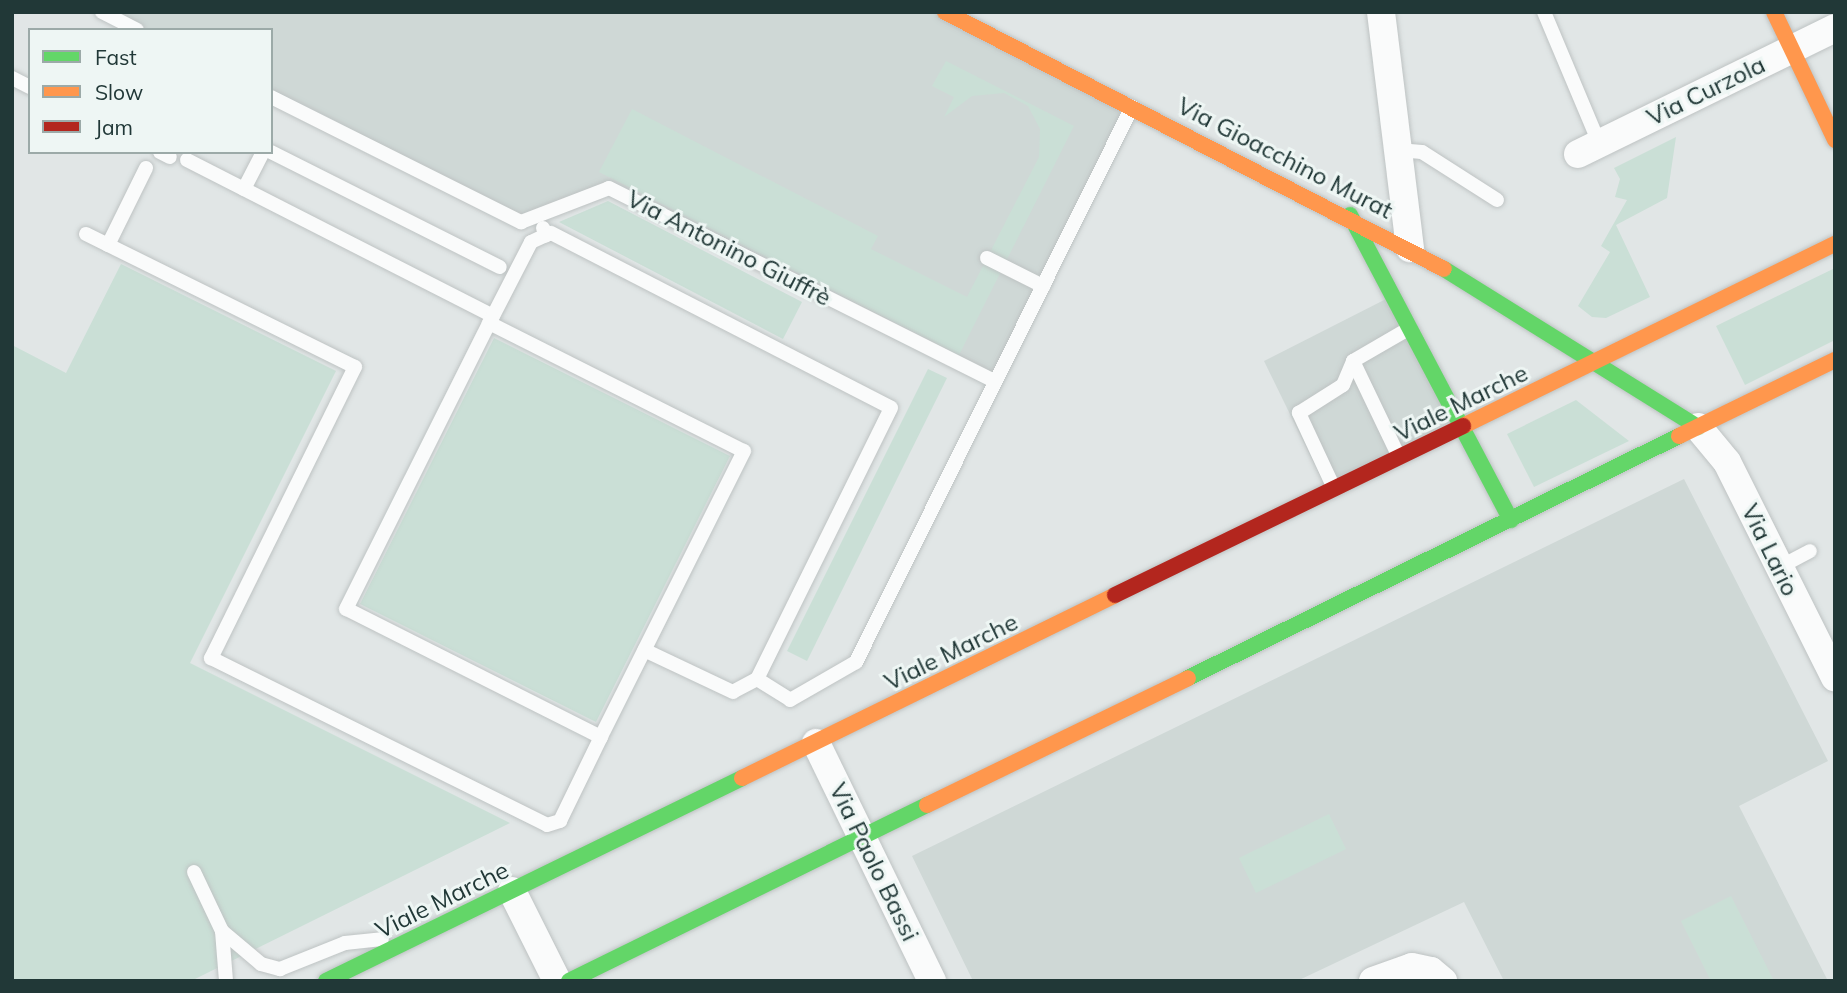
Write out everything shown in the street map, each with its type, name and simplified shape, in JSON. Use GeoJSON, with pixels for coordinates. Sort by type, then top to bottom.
{"type":"FeatureCollection","features":[{"type":"Feature","properties":{"kind":"main road","name":"Via Gioacchino Murat"},"geometry":{"type":"LineString","coordinates":[[945,12],[1350,215],[1410,248],[1595,362]]}},
{"type":"Feature","properties":{"kind":"main road"},"geometry":{"type":"LineString","coordinates":[[1774,12],[1835,140]]}},
{"type":"Feature","properties":{"kind":"main road"},"geometry":{"type":"LineString","coordinates":[[1350,215],[1465,427],[1511,520]]}},
{"type":"Feature","properties":{"kind":"main road","name":"Viale Marche"},"geometry":{"type":"LineString","coordinates":[[326,981],[1835,244]]}},
{"type":"Feature","properties":{"kind":"main road"},"geometry":{"type":"LineString","coordinates":[[569,981],[1835,360]]}},
{"type":"Feature","properties":{"kind":"main road"},"geometry":{"type":"LineString","coordinates":[[1595,362],[1698,427]]}},
{"type":"Feature","properties":{"kind":"street"},"geometry":{"type":"LineString","coordinates":[[1381,12],[1410,248]]}},
{"type":"Feature","properties":{"kind":"street","name":"Via Curzola"},"geometry":{"type":"LineString","coordinates":[[1589,148],[1835,28]]}},
{"type":"Feature","properties":{"kind":"street","name":"Via Lario"},"geometry":{"type":"LineString","coordinates":[[1698,427],[1727,462],[1835,678]]}},
{"type":"Feature","properties":{"kind":"street","name":"Via Paolo Bassi"},"geometry":{"type":"LineString","coordinates":[[816,743],[932,981]]}},
{"type":"Feature","properties":{"kind":"street"},"geometry":{"type":"LineString","coordinates":[[512,891],[556,981]]}},
{"type":"Feature","properties":{"kind":"street"},"geometry":{"type":"LineString","coordinates":[[1373,981],[1412,967],[1437,976]]}},
{"type":"Feature","properties":{"kind":"lane"},"geometry":{"type":"LineString","coordinates":[[102,12],[133,28]]}},
{"type":"Feature","properties":{"kind":"lane"},"geometry":{"type":"LineString","coordinates":[[982,30],[986,12]]}},
{"type":"Feature","properties":{"kind":"lane"},"geometry":{"type":"LineString","coordinates":[[1544,12],[1589,148]]}},
{"type":"Feature","properties":{"kind":"lane"},"geometry":{"type":"LineString","coordinates":[[12,78],[28,86]]}},
{"type":"Feature","properties":{"kind":"lane","name":"Via Antonino Giuffrè"},"geometry":{"type":"LineString","coordinates":[[273,98],[521,222],[609,188],[995,381]]}},
{"type":"Feature","properties":{"kind":"lane"},"geometry":{"type":"LineString","coordinates":[[757,679],[790,700],[856,662],[1133,106]]}},
{"type":"Feature","properties":{"kind":"lane"},"geometry":{"type":"LineString","coordinates":[[1398,150],[1422,152],[1497,200]]}},
{"type":"Feature","properties":{"kind":"lane"},"geometry":{"type":"LineString","coordinates":[[273,153],[500,267]]}},
{"type":"Feature","properties":{"kind":"lane"},"geometry":{"type":"LineString","coordinates":[[244,189],[262,154]]}},
{"type":"Feature","properties":{"kind":"lane"},"geometry":{"type":"LineString","coordinates":[[86,234],[355,367],[211,659],[547,825],[559,821],[744,451],[187,160]]}},
{"type":"Feature","properties":{"kind":"lane"},"geometry":{"type":"LineString","coordinates":[[108,245],[146,168]]}},
{"type":"Feature","properties":{"kind":"lane"},"geometry":{"type":"LineString","coordinates":[[601,737],[345,609],[531,242],[545,232],[891,408],[757,679],[733,692],[644,650]]}},
{"type":"Feature","properties":{"kind":"lane"},"geometry":{"type":"LineString","coordinates":[[987,258],[1043,286]]}},
{"type":"Feature","properties":{"kind":"lane"},"geometry":{"type":"LineString","coordinates":[[1335,490],[1299,413],[1343,385],[1353,360],[1411,328]]}},
{"type":"Feature","properties":{"kind":"lane"},"geometry":{"type":"LineString","coordinates":[[1353,360],[1399,459]]}},
{"type":"Feature","properties":{"kind":"lane"},"geometry":{"type":"LineString","coordinates":[[1778,568],[1810,551]]}},
{"type":"Feature","properties":{"kind":"lane"},"geometry":{"type":"LineString","coordinates":[[194,872],[222,931],[248,956],[280,969],[345,943],[420,936]]}},
{"type":"Feature","properties":{"kind":"lane"},"geometry":{"type":"LineString","coordinates":[[222,931],[226,981]]}},
{"type":"Feature","properties":{"kind":"shaded area"},"geometry":{"type":"Polygon","coordinates":[[[108,12],[932,12],[1125,109],[994,377],[609,185],[521,218],[273,95],[273,28],[139,28],[108,12]]]}},
{"type":"Feature","properties":{"kind":"shaded area"},"geometry":{"type":"Polygon","coordinates":[[[1388,298],[1459,425],[1327,490],[1264,361],[1388,298]]]}},
{"type":"Feature","properties":{"kind":"shaded area"},"geometry":{"type":"Polygon","coordinates":[[[1684,479],[1828,761],[1739,806],[1828,981],[1504,981],[1464,902],[1297,981],[973,981],[912,856],[1684,479]]]}},
{"type":"Feature","properties":{"kind":"green space"},"geometry":{"type":"Polygon","coordinates":[[[946,61],[1074,126],[959,355],[599,172],[632,109],[878,236],[871,249],[967,297],[1039,157],[1040,129],[1028,106],[1004,93],[972,96],[944,117],[954,97],[932,86],[946,61]]]}},
{"type":"Feature","properties":{"kind":"green space"},"geometry":{"type":"Polygon","coordinates":[[[1676,137],[1667,198],[1616,225],[1650,297],[1606,318],[1592,317],[1578,306],[1610,252],[1601,246],[1627,200],[1615,197],[1620,179],[1614,168],[1676,137]]]}},
{"type":"Feature","properties":{"kind":"green space"},"geometry":{"type":"Polygon","coordinates":[[[608,201],[802,302],[783,339],[559,222],[608,201]]]}},
{"type":"Feature","properties":{"kind":"green space"},"geometry":{"type":"Polygon","coordinates":[[[121,264],[336,371],[190,663],[510,823],[191,981],[12,981],[12,345],[66,373],[121,264]]]}},
{"type":"Feature","properties":{"kind":"green space"},"geometry":{"type":"Polygon","coordinates":[[[1835,268],[1835,340],[1745,385],[1716,326],[1835,268]]]}},
{"type":"Feature","properties":{"kind":"green space"},"geometry":{"type":"Polygon","coordinates":[[[494,338],[730,456],[596,722],[360,604],[494,338]]]}},
{"type":"Feature","properties":{"kind":"green space"},"geometry":{"type":"Polygon","coordinates":[[[928,369],[947,378],[807,661],[787,651],[928,369]]]}},
{"type":"Feature","properties":{"kind":"green space"},"geometry":{"type":"Polygon","coordinates":[[[1576,400],[1629,441],[1534,487],[1507,434],[1576,400]]]}},
{"type":"Feature","properties":{"kind":"green space"},"geometry":{"type":"Polygon","coordinates":[[[1329,814],[1346,849],[1256,893],[1239,858],[1329,814]]]}},
{"type":"Feature","properties":{"kind":"green space"},"geometry":{"type":"Polygon","coordinates":[[[1731,896],[1774,981],[1711,981],[1681,921],[1731,896]]]}},
{"type":"Feature","properties":{"kind":"traffic: fast"},"geometry":{"type":"LineString","coordinates":[[1350,215],[1511,520]]}},
{"type":"Feature","properties":{"kind":"traffic: fast"},"geometry":{"type":"LineString","coordinates":[[1444,269],[1698,427]]}},
{"type":"Feature","properties":{"kind":"traffic: fast"},"geometry":{"type":"LineString","coordinates":[[1188,678],[1679,436]]}},
{"type":"Feature","properties":{"kind":"traffic: fast"},"geometry":{"type":"LineString","coordinates":[[326,981],[742,778]]}},
{"type":"Feature","properties":{"kind":"traffic: fast"},"geometry":{"type":"LineString","coordinates":[[569,981],[927,805]]}},
{"type":"Feature","properties":{"kind":"traffic: slow"},"geometry":{"type":"LineString","coordinates":[[945,12],[1444,269]]}},
{"type":"Feature","properties":{"kind":"traffic: slow"},"geometry":{"type":"LineString","coordinates":[[1774,12],[1835,140]]}},
{"type":"Feature","properties":{"kind":"traffic: slow"},"geometry":{"type":"LineString","coordinates":[[1463,426],[1835,244]]}},
{"type":"Feature","properties":{"kind":"traffic: slow"},"geometry":{"type":"LineString","coordinates":[[1679,436],[1835,360]]}},
{"type":"Feature","properties":{"kind":"traffic: slow"},"geometry":{"type":"LineString","coordinates":[[742,778],[1115,595]]}},
{"type":"Feature","properties":{"kind":"traffic: slow"},"geometry":{"type":"LineString","coordinates":[[927,805],[1188,678]]}},
{"type":"Feature","properties":{"kind":"traffic: jam"},"geometry":{"type":"LineString","coordinates":[[1115,595],[1463,426]]}}]}
